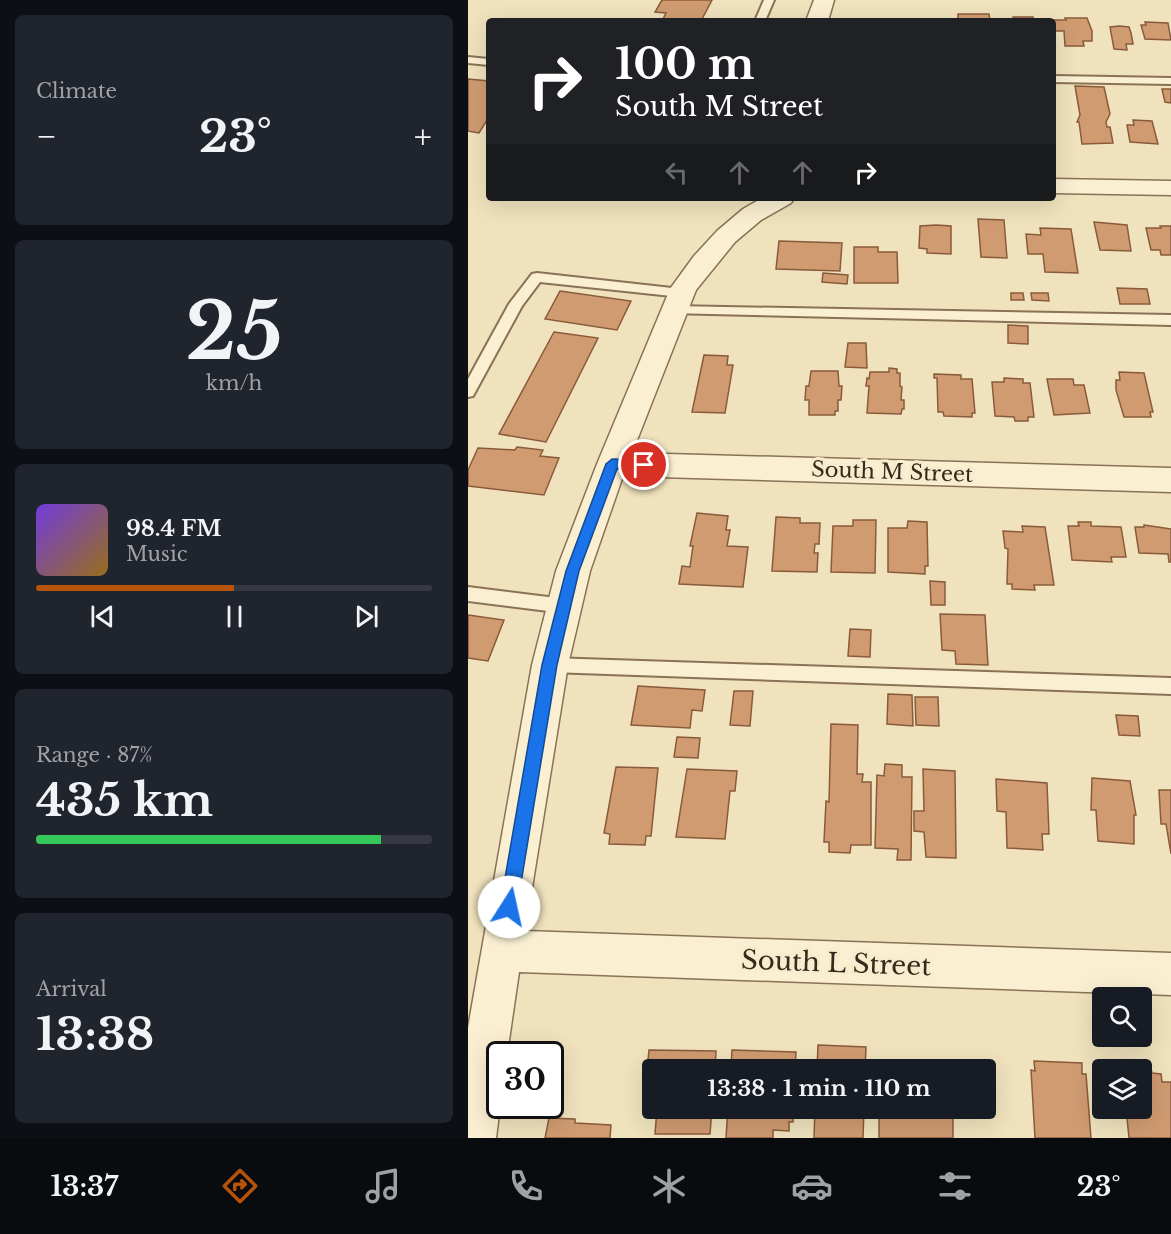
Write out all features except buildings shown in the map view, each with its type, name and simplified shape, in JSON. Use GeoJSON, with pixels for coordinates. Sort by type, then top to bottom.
{"type":"FeatureCollection","features":[{"type":"Feature","properties":{"kind":"street"},"geometry":{"type":"LineString","coordinates":[[818,18],[824,0]]}},
{"type":"Feature","properties":{"kind":"street"},"geometry":{"type":"LineString","coordinates":[[1056,186],[1171,188]]}},
{"type":"Feature","properties":{"kind":"street"},"geometry":{"type":"LineString","coordinates":[[473,1138],[480,1015],[501,951],[550,665],[573,571],[612,464],[677,302],[699,266],[735,229],[777,201]]}},
{"type":"Feature","properties":{"kind":"street","name":"South M Street"},"geometry":{"type":"LineString","coordinates":[[612,464],[1171,480]]}},
{"type":"Feature","properties":{"kind":"street","name":"South L Street"},"geometry":{"type":"LineString","coordinates":[[501,951],[1171,974]]}},
{"type":"Feature","properties":{"kind":"lane"},"geometry":{"type":"LineString","coordinates":[[761,18],[768,2]]}},
{"type":"Feature","properties":{"kind":"lane"},"geometry":{"type":"LineString","coordinates":[[468,60],[486,62]]}},
{"type":"Feature","properties":{"kind":"lane"},"geometry":{"type":"LineString","coordinates":[[1056,79],[1171,81]]}},
{"type":"Feature","properties":{"kind":"lane"},"geometry":{"type":"LineString","coordinates":[[468,392],[516,304],[537,277],[677,302],[1171,320]]}},
{"type":"Feature","properties":{"kind":"lane"},"geometry":{"type":"LineString","coordinates":[[468,594],[564,606]]}},
{"type":"Feature","properties":{"kind":"lane"},"geometry":{"type":"LineString","coordinates":[[550,665],[1171,686]]}},
{"type":"Feature","properties":{"kind":"route"},"geometry":{"type":"LineString","coordinates":[[509,907],[550,665],[573,571],[612,464],[644,465]]}}]}
